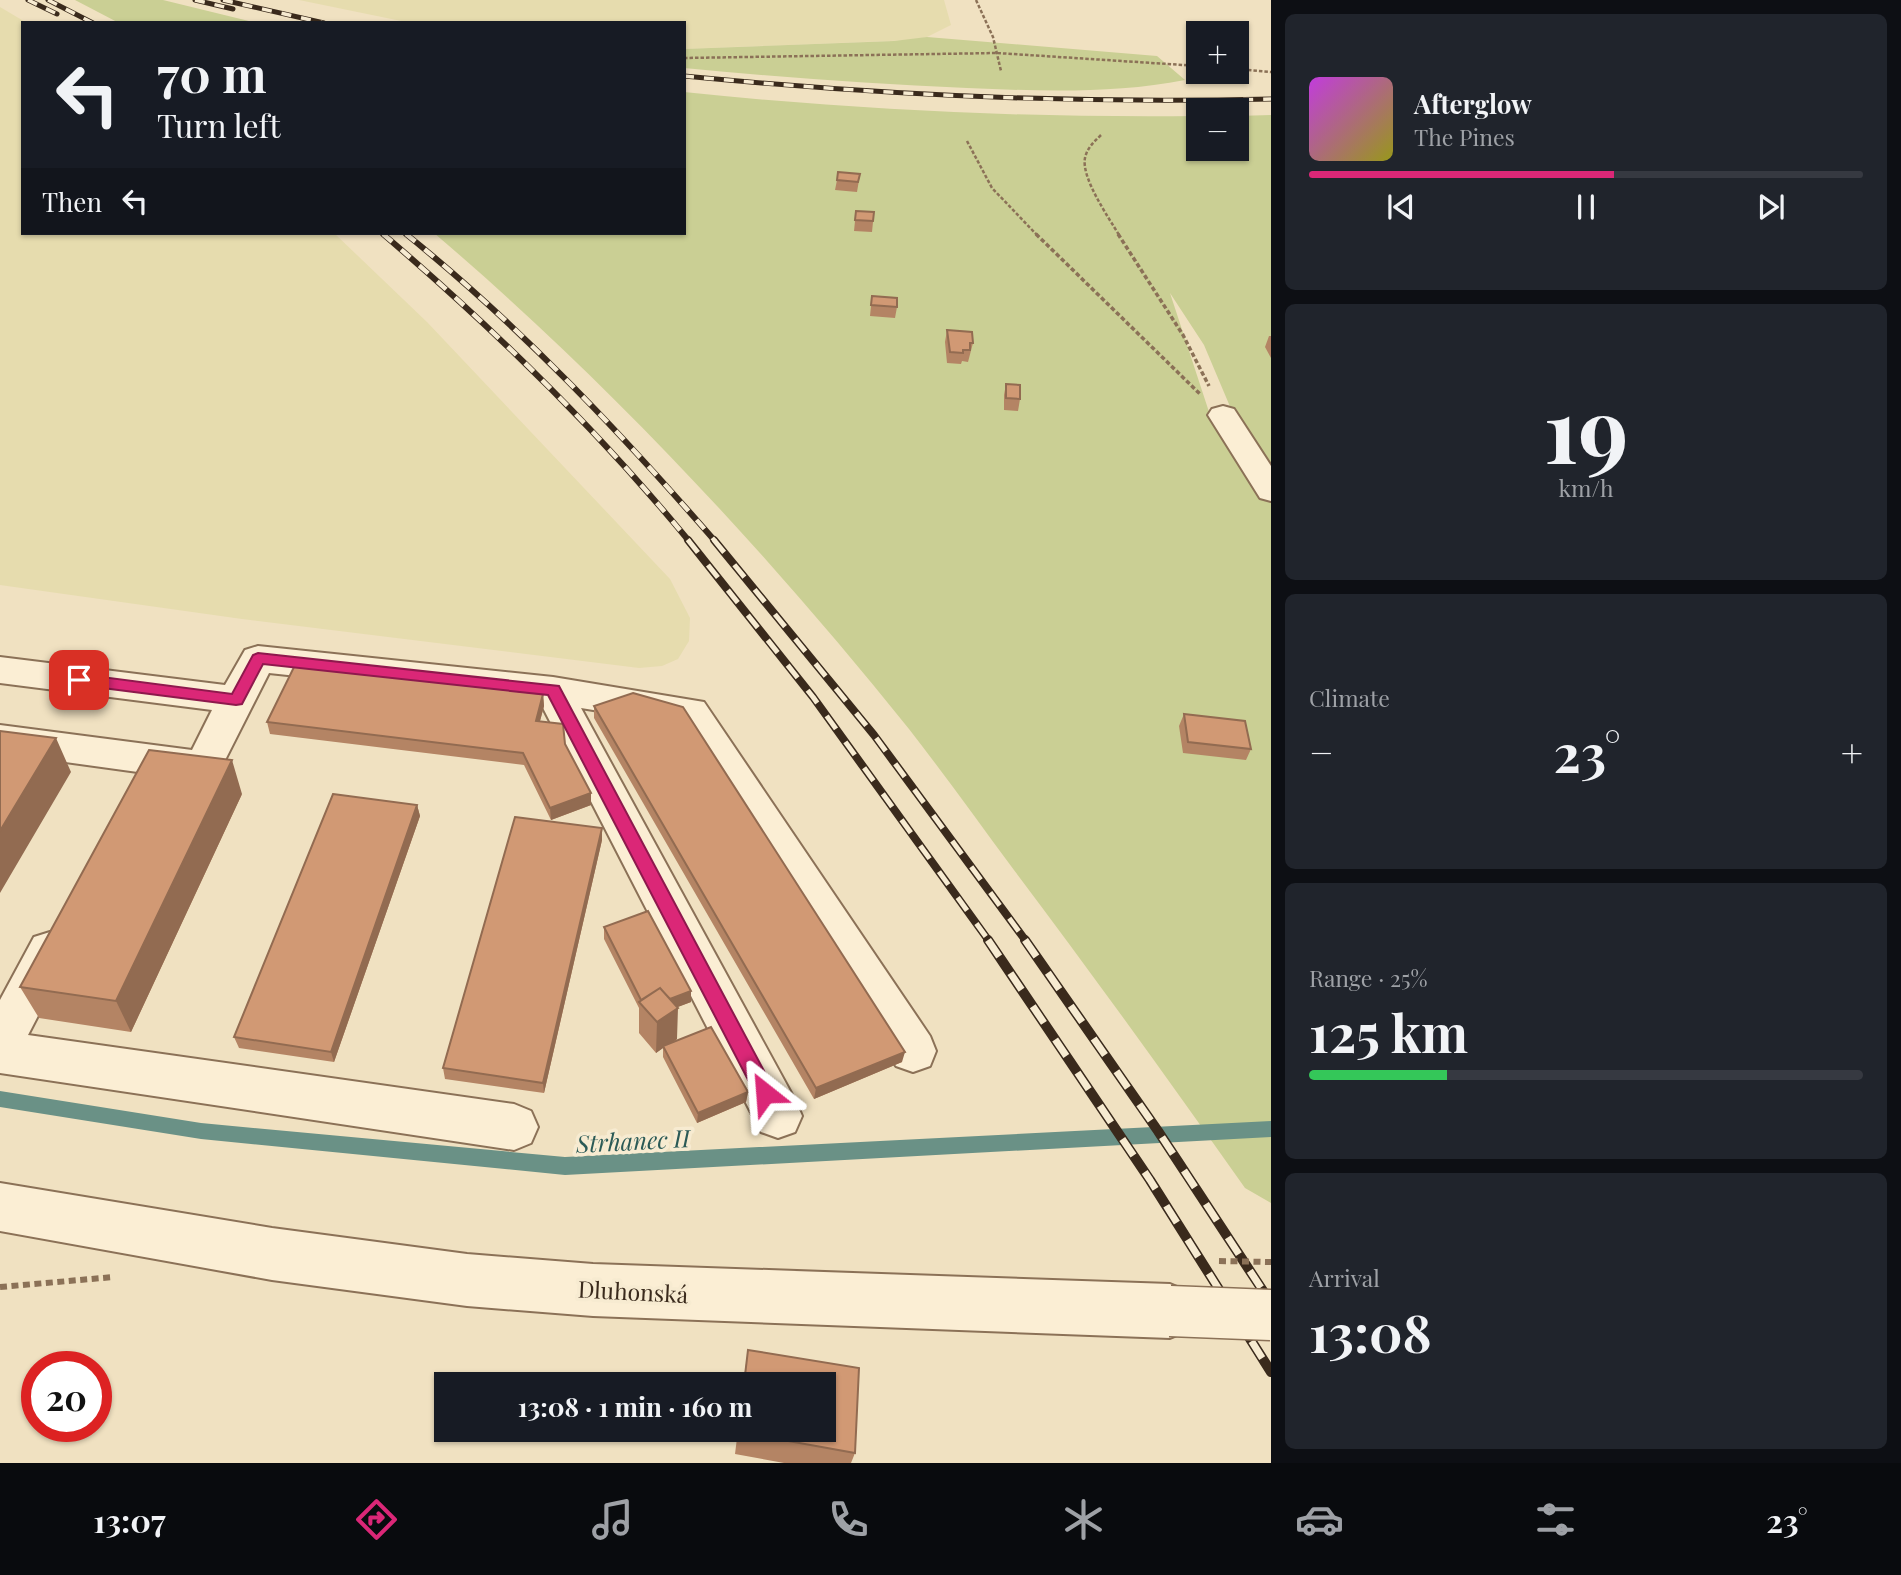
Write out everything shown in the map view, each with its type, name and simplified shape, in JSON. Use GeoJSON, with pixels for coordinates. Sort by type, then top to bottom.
{"type":"FeatureCollection","features":[{"type":"Feature","properties":{"kind":"street"},"geometry":{"type":"LineString","coordinates":[[1223,415],[1271,491]]}},
{"type":"Feature","properties":{"kind":"street"},"geometry":{"type":"LineString","coordinates":[[0,738],[143,776],[202,766],[258,659],[554,690],[691,712],[913,1051]]}},
{"type":"Feature","properties":{"kind":"street"},"geometry":{"type":"LineString","coordinates":[[0,670],[236,700]]}},
{"type":"Feature","properties":{"kind":"street"},"geometry":{"type":"LineString","coordinates":[[554,690],[778,1116]]}},
{"type":"Feature","properties":{"kind":"street"},"geometry":{"type":"LineString","coordinates":[[0,1044],[70,913]]}},
{"type":"Feature","properties":{"kind":"street"},"geometry":{"type":"LineString","coordinates":[[0,1052],[514,1127]]}},
{"type":"Feature","properties":{"kind":"street","name":"Dluhonská"},"geometry":{"type":"LineString","coordinates":[[0,1207],[272,1254],[467,1280],[580,1289],[1271,1315]]}},
{"type":"Feature","properties":{"kind":"path"},"geometry":{"type":"LineString","coordinates":[[976,0],[993,37],[1001,71]]}},
{"type":"Feature","properties":{"kind":"path"},"geometry":{"type":"LineString","coordinates":[[686,58],[998,53],[1186,65]]}},
{"type":"Feature","properties":{"kind":"path"},"geometry":{"type":"LineString","coordinates":[[1249,70],[1271,72]]}},
{"type":"Feature","properties":{"kind":"path"},"geometry":{"type":"LineString","coordinates":[[1101,135],[1090,146],[1084,159],[1095,197],[1183,335],[1223,415]]}},
{"type":"Feature","properties":{"kind":"path"},"geometry":{"type":"LineString","coordinates":[[967,141],[992,188],[1015,213],[1156,354],[1223,415]]}},
{"type":"Feature","properties":{"kind":"path"},"geometry":{"type":"LineString","coordinates":[[0,1287],[139,1275],[155,1234]]}},
{"type":"Feature","properties":{"kind":"shaded area"},"geometry":{"type":"Polygon","coordinates":[[[299,0],[944,0],[951,25],[927,37],[914,40],[686,49],[686,21],[401,21],[299,0]]]}},
{"type":"Feature","properties":{"kind":"shaded area"},"geometry":{"type":"Polygon","coordinates":[[[0,7],[24,21],[21,21],[21,235],[336,235],[427,322],[670,579],[690,618],[689,641],[678,659],[662,666],[639,668],[242,619],[0,585],[0,7]]]}},
{"type":"Feature","properties":{"kind":"green space"},"geometry":{"type":"Polygon","coordinates":[[[75,0],[163,0],[249,21],[115,21],[75,0]]]}},
{"type":"Feature","properties":{"kind":"green space"},"geometry":{"type":"Polygon","coordinates":[[[927,37],[1157,56],[1185,80],[1131,88],[1021,90],[860,82],[686,68],[686,49],[894,41],[927,37]]]}},
{"type":"Feature","properties":{"kind":"green space"},"geometry":{"type":"Polygon","coordinates":[[[686,92],[812,104],[941,111],[1070,116],[1186,116],[1186,161],[1249,161],[1249,116],[1271,115],[1271,1203],[1245,1188],[935,763],[854,662],[742,533],[562,348],[436,235],[686,235],[686,92]],[[1170,293],[1211,418],[1234,416],[1204,345],[1170,293]]]}},
{"type":"Feature","properties":{"kind":"building"},"geometry":{"type":"Polygon","coordinates":[[[838,172],[860,174],[858,182],[837,180],[838,172]]]}},
{"type":"Feature","properties":{"kind":"building"},"geometry":{"type":"Polygon","coordinates":[[[856,211],[874,212],[873,221],[855,220],[856,211]]]}},
{"type":"Feature","properties":{"kind":"building"},"geometry":{"type":"Polygon","coordinates":[[[872,296],[897,298],[897,307],[871,305],[872,296]]]}},
{"type":"Feature","properties":{"kind":"building"},"geometry":{"type":"Polygon","coordinates":[[[947,330],[972,332],[973,343],[970,343],[970,350],[963,350],[963,353],[950,352],[947,330]]]}},
{"type":"Feature","properties":{"kind":"building"},"geometry":{"type":"Polygon","coordinates":[[[1006,384],[1020,385],[1020,399],[1006,398],[1006,384]]]}},
{"type":"Feature","properties":{"kind":"building"},"geometry":{"type":"Polygon","coordinates":[[[295,665],[543,694],[536,721],[563,724],[565,744],[591,793],[550,808],[523,753],[267,722],[295,665]]]}},
{"type":"Feature","properties":{"kind":"building"},"geometry":{"type":"Polygon","coordinates":[[[633,693],[683,707],[905,1052],[816,1088],[594,706],[633,693]]]}},
{"type":"Feature","properties":{"kind":"building"},"geometry":{"type":"Polygon","coordinates":[[[1184,714],[1245,721],[1251,749],[1188,742],[1184,714]]]}},
{"type":"Feature","properties":{"kind":"building"},"geometry":{"type":"Polygon","coordinates":[[[0,731],[56,738],[0,831],[0,731]]]}},
{"type":"Feature","properties":{"kind":"building"},"geometry":{"type":"Polygon","coordinates":[[[149,750],[232,760],[116,1001],[20,987],[149,750]]]}},
{"type":"Feature","properties":{"kind":"building"},"geometry":{"type":"Polygon","coordinates":[[[333,794],[417,805],[331,1052],[234,1037],[333,794]]]}},
{"type":"Feature","properties":{"kind":"building"},"geometry":{"type":"Polygon","coordinates":[[[515,817],[602,828],[543,1083],[443,1068],[515,817]]]}},
{"type":"Feature","properties":{"kind":"building"},"geometry":{"type":"Polygon","coordinates":[[[648,911],[691,991],[670,999],[660,988],[641,1000],[604,927],[648,911]]]}},
{"type":"Feature","properties":{"kind":"building"},"geometry":{"type":"Polygon","coordinates":[[[660,988],[678,1008],[657,1022],[639,1002],[660,988]]]}},
{"type":"Feature","properties":{"kind":"building"},"geometry":{"type":"Polygon","coordinates":[[[711,1027],[748,1092],[698,1113],[663,1046],[711,1027]]]}},
{"type":"Feature","properties":{"kind":"building"},"geometry":{"type":"Polygon","coordinates":[[[748,1350],[859,1368],[855,1453],[794,1442],[836,1442],[836,1372],[745,1372],[748,1350]]]}},
{"type":"Feature","properties":{"kind":"waterway","name":"Strhanec II"},"geometry":{"type":"LineString","coordinates":[[0,1099],[201,1131],[565,1166],[1271,1129]]}},
{"type":"Feature","properties":{"kind":"railway"},"geometry":{"type":"LineString","coordinates":[[28,0],[57,14]]}},
{"type":"Feature","properties":{"kind":"railway"},"geometry":{"type":"LineString","coordinates":[[48,0],[89,21]]}},
{"type":"Feature","properties":{"kind":"railway"},"geometry":{"type":"LineString","coordinates":[[195,0],[233,9]]}},
{"type":"Feature","properties":{"kind":"railway"},"geometry":{"type":"LineString","coordinates":[[223,0],[315,21]]}},
{"type":"Feature","properties":{"kind":"railway"},"geometry":{"type":"LineString","coordinates":[[686,76],[904,93],[1051,99],[1271,99]]}},
{"type":"Feature","properties":{"kind":"railway"},"geometry":{"type":"LineString","coordinates":[[384,235],[504,343],[581,419],[689,541]]}},
{"type":"Feature","properties":{"kind":"railway"},"geometry":{"type":"LineString","coordinates":[[407,235],[528,342],[643,460],[715,541]]}},
{"type":"Feature","properties":{"kind":"railway"},"geometry":{"type":"LineString","coordinates":[[688,540],[813,697],[989,941]]}},
{"type":"Feature","properties":{"kind":"railway"},"geometry":{"type":"LineString","coordinates":[[714,540],[874,735],[1026,941]]}},
{"type":"Feature","properties":{"kind":"railway"},"geometry":{"type":"LineString","coordinates":[[988,940],[1150,1180],[1271,1372]]}},
{"type":"Feature","properties":{"kind":"railway"},"geometry":{"type":"LineString","coordinates":[[1025,940],[1158,1131],[1271,1303]]}},
{"type":"Feature","properties":{"kind":"route"},"geometry":{"type":"LineString","coordinates":[[79,680],[236,700],[258,659],[554,690],[765,1093]]}}]}
